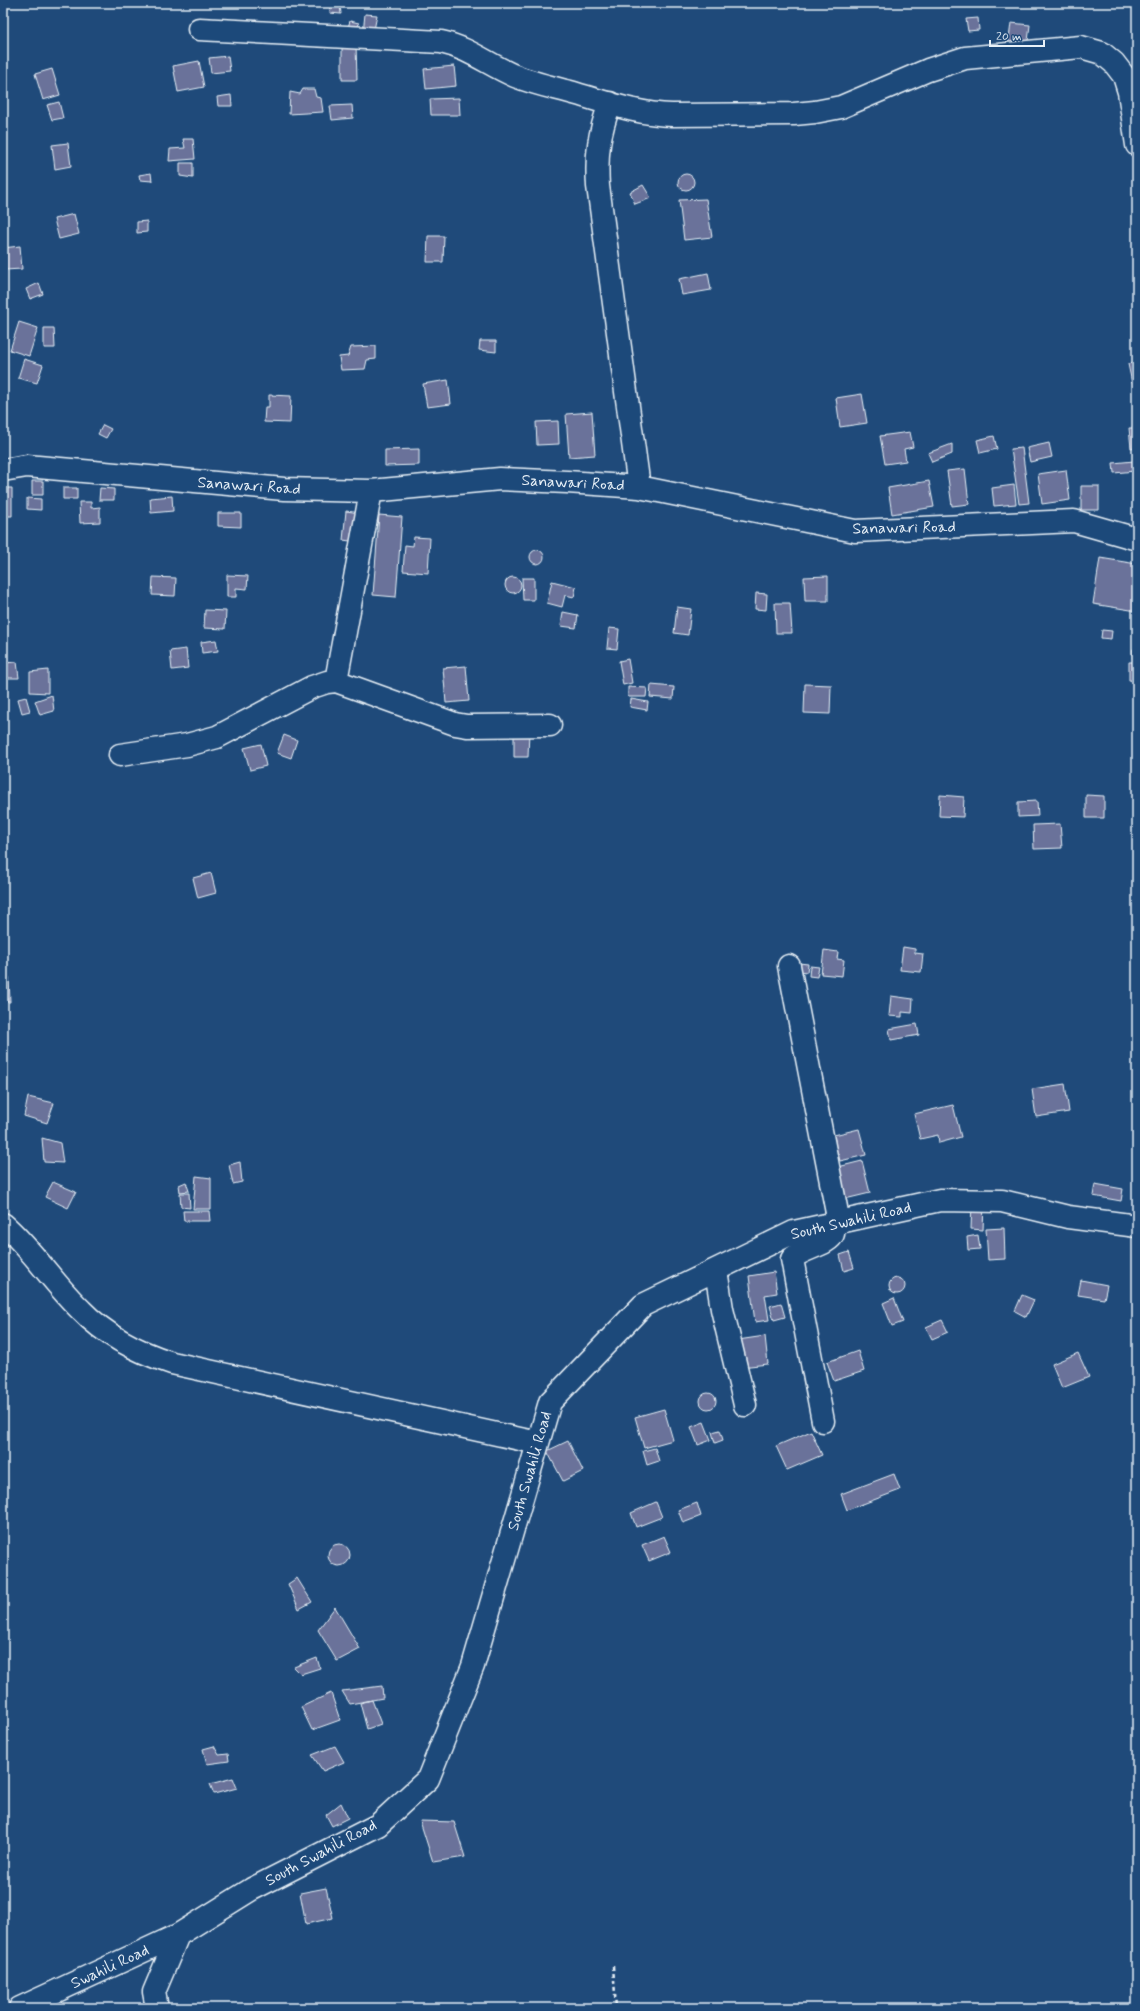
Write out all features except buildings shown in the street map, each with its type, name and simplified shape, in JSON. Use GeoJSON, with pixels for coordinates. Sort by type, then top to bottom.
{"type":"FeatureCollection","features":[{"type":"Feature","properties":{"kind":"street"},"geometry":{"type":"LineString","coordinates":[[199,29],[440,42],[464,48],[516,76],[629,110],[665,115],[794,114],[816,112],[841,107],[928,70],[959,59],[1081,47],[1102,53],[1114,63],[1124,76],[1129,92],[1137,145]]}},
{"type":"Feature","properties":{"kind":"street"},"geometry":{"type":"LineString","coordinates":[[610,104],[600,130],[598,150],[598,186],[639,487]]}},
{"type":"Feature","properties":{"kind":"street","name":"Sanawari Road"},"geometry":{"type":"LineString","coordinates":[[3,470],[27,466],[284,489],[371,491],[500,480],[639,487],[855,531],[1074,521],[1137,539]]}},
{"type":"Feature","properties":{"kind":"street"},"geometry":{"type":"LineString","coordinates":[[336,682],[371,491]]}},
{"type":"Feature","properties":{"kind":"street"},"geometry":{"type":"LineString","coordinates":[[120,755],[187,745],[217,737],[312,687],[327,682],[336,682],[455,724],[467,726],[550,725]]}},
{"type":"Feature","properties":{"kind":"street"},"geometry":{"type":"LineString","coordinates":[[789,966],[836,1224],[833,1234],[829,1239],[796,1254],[792,1259],[815,1371],[822,1421]]}},
{"type":"Feature","properties":{"kind":"street","name":"South Swahili Road"},"geometry":{"type":"LineString","coordinates":[[178,1935],[252,1889],[378,1825],[428,1779],[473,1666],[550,1402],[643,1305],[794,1232],[940,1200],[1002,1201],[1068,1217],[1137,1226]]}},
{"type":"Feature","properties":{"kind":"street"},"geometry":{"type":"LineString","coordinates":[[3,1224],[80,1310],[99,1326],[125,1344],[150,1356],[172,1364],[538,1442]]}},
{"type":"Feature","properties":{"kind":"street"},"geometry":{"type":"LineString","coordinates":[[716,1270],[722,1309],[745,1405]]}},
{"type":"Feature","properties":{"kind":"street"},"geometry":{"type":"LineString","coordinates":[[157,2008],[154,1992],[178,1935]]}},
{"type":"Feature","properties":{"kind":"street","name":"Swahili Road"},"geometry":{"type":"LineString","coordinates":[[20,2008],[178,1935]]}},
{"type":"Feature","properties":{"kind":"path"},"geometry":{"type":"LineString","coordinates":[[612,1966],[616,2008]]}}]}
